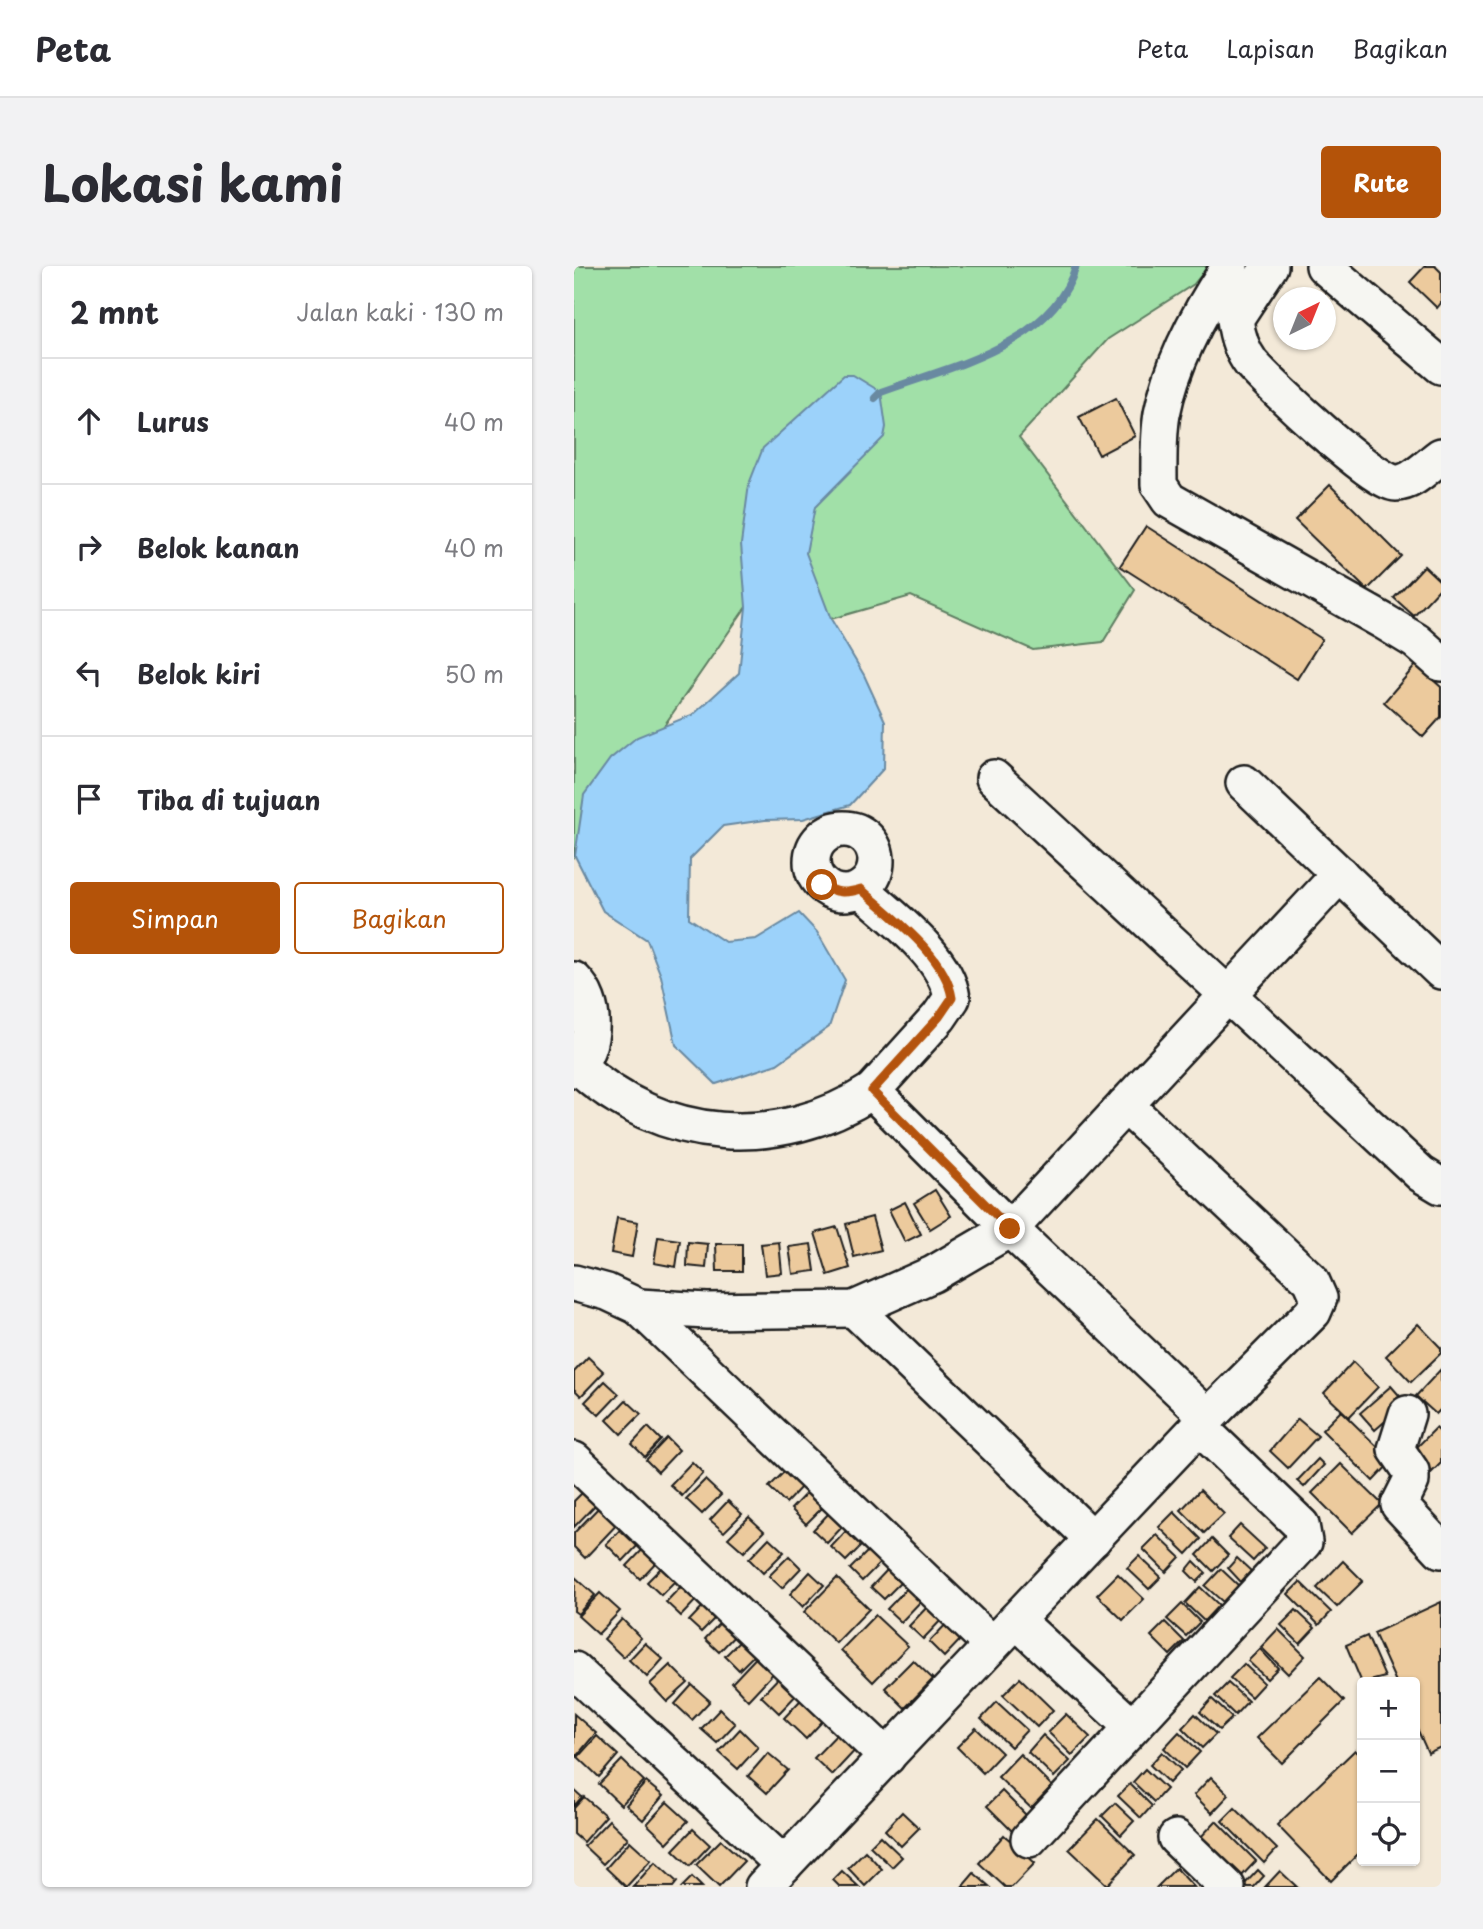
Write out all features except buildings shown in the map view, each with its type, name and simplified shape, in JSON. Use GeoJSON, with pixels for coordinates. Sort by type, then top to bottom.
{"type":"FeatureCollection","features":[{"type":"Feature","properties":{"kind":"street"},"geometry":{"type":"LineString","coordinates":[[1230,266],[1215,288],[1180,359],[1162,415],[1159,485],[1169,500],[1437,650]]}},
{"type":"Feature","properties":{"kind":"street"},"geometry":{"type":"LineString","coordinates":[[1270,266],[1235,318],[1237,338],[1251,363],[1351,457],[1384,480],[1395,483],[1410,480],[1441,456]]}},
{"type":"Feature","properties":{"kind":"street"},"geometry":{"type":"LineString","coordinates":[[1324,266],[1441,366]]}},
{"type":"Feature","properties":{"kind":"street"},"geometry":{"type":"LineString","coordinates":[[994,778],[1421,1174],[1441,1186]]}},
{"type":"Feature","properties":{"kind":"street"},"geometry":{"type":"LineString","coordinates":[[1244,783],[1441,971]]}},
{"type":"Feature","properties":{"kind":"street"},"geometry":{"type":"LineString","coordinates":[[639,1307],[707,1311],[854,1308],[933,1274],[1010,1229],[1340,874]]}},
{"type":"Feature","properties":{"kind":"street"},"geometry":{"type":"LineString","coordinates":[[574,981],[580,986],[592,1013],[590,1041],[576,1067],[597,1084],[629,1103],[670,1120],[709,1130],[750,1134],[780,1129],[820,1117],[853,1104],[872,1091],[939,1017],[952,998],[949,982],[938,964],[861,889]]}},
{"type":"Feature","properties":{"kind":"street"},"geometry":{"type":"LineString","coordinates":[[872,1091],[1204,1422],[1301,1525],[1304,1542],[1029,1839]]}},
{"type":"Feature","properties":{"kind":"street"},"geometry":{"type":"LineString","coordinates":[[574,1670],[773,1876],[1204,1422],[1313,1312],[1319,1298],[1311,1280],[1125,1105]]}},
{"type":"Feature","properties":{"kind":"street"},"geometry":{"type":"LineString","coordinates":[[574,1283],[607,1292],[639,1307],[992,1645]]}},
{"type":"Feature","properties":{"kind":"street"},"geometry":{"type":"LineString","coordinates":[[854,1308],[1093,1539]]}},
{"type":"Feature","properties":{"kind":"street"},"geometry":{"type":"LineString","coordinates":[[1407,1414],[1396,1449],[1411,1471],[1411,1481],[1398,1505],[1441,1550]]}},
{"type":"Feature","properties":{"kind":"street"},"geometry":{"type":"LineString","coordinates":[[574,1460],[887,1757]]}},
{"type":"Feature","properties":{"kind":"street"},"geometry":{"type":"LineString","coordinates":[[1016,1620],[1131,1726]]}},
{"type":"Feature","properties":{"kind":"street"},"geometry":{"type":"LineString","coordinates":[[1176,1838],[1227,1887]]}},
{"type":"Feature","properties":{"kind":"green space"},"geometry":{"type":"Polygon","coordinates":[[[574,266],[1209,266],[1194,284],[1108,339],[1019,437],[1135,590],[1103,642],[1033,650],[911,596],[831,619],[746,607],[574,856],[574,266]]]}},
{"type":"Feature","properties":{"kind":"water"},"geometry":{"type":"Polygon","coordinates":[[[844,375],[853,375],[881,392],[886,427],[884,437],[815,507],[806,553],[831,619],[864,675],[885,721],[884,768],[850,805],[803,819],[765,820],[723,826],[690,859],[689,918],[725,942],[756,939],[799,913],[817,932],[845,980],[829,1027],[777,1064],[716,1084],[676,1045],[661,976],[647,940],[603,911],[575,856],[584,795],[610,759],[637,737],[694,714],[739,673],[746,607],[741,544],[749,484],[763,448],[844,375]]]}},
{"type":"Feature","properties":{"kind":"waterway"},"geometry":{"type":"LineString","coordinates":[[875,398],[881,392],[967,362],[1022,334],[1045,316],[1064,293],[1076,266]]}},
{"type":"Feature","properties":{"kind":"route"},"geometry":{"type":"LineString","coordinates":[[822,885],[834,892],[848,893],[861,889],[938,964],[949,982],[952,998],[939,1017],[872,1091],[1010,1229]]}}]}
